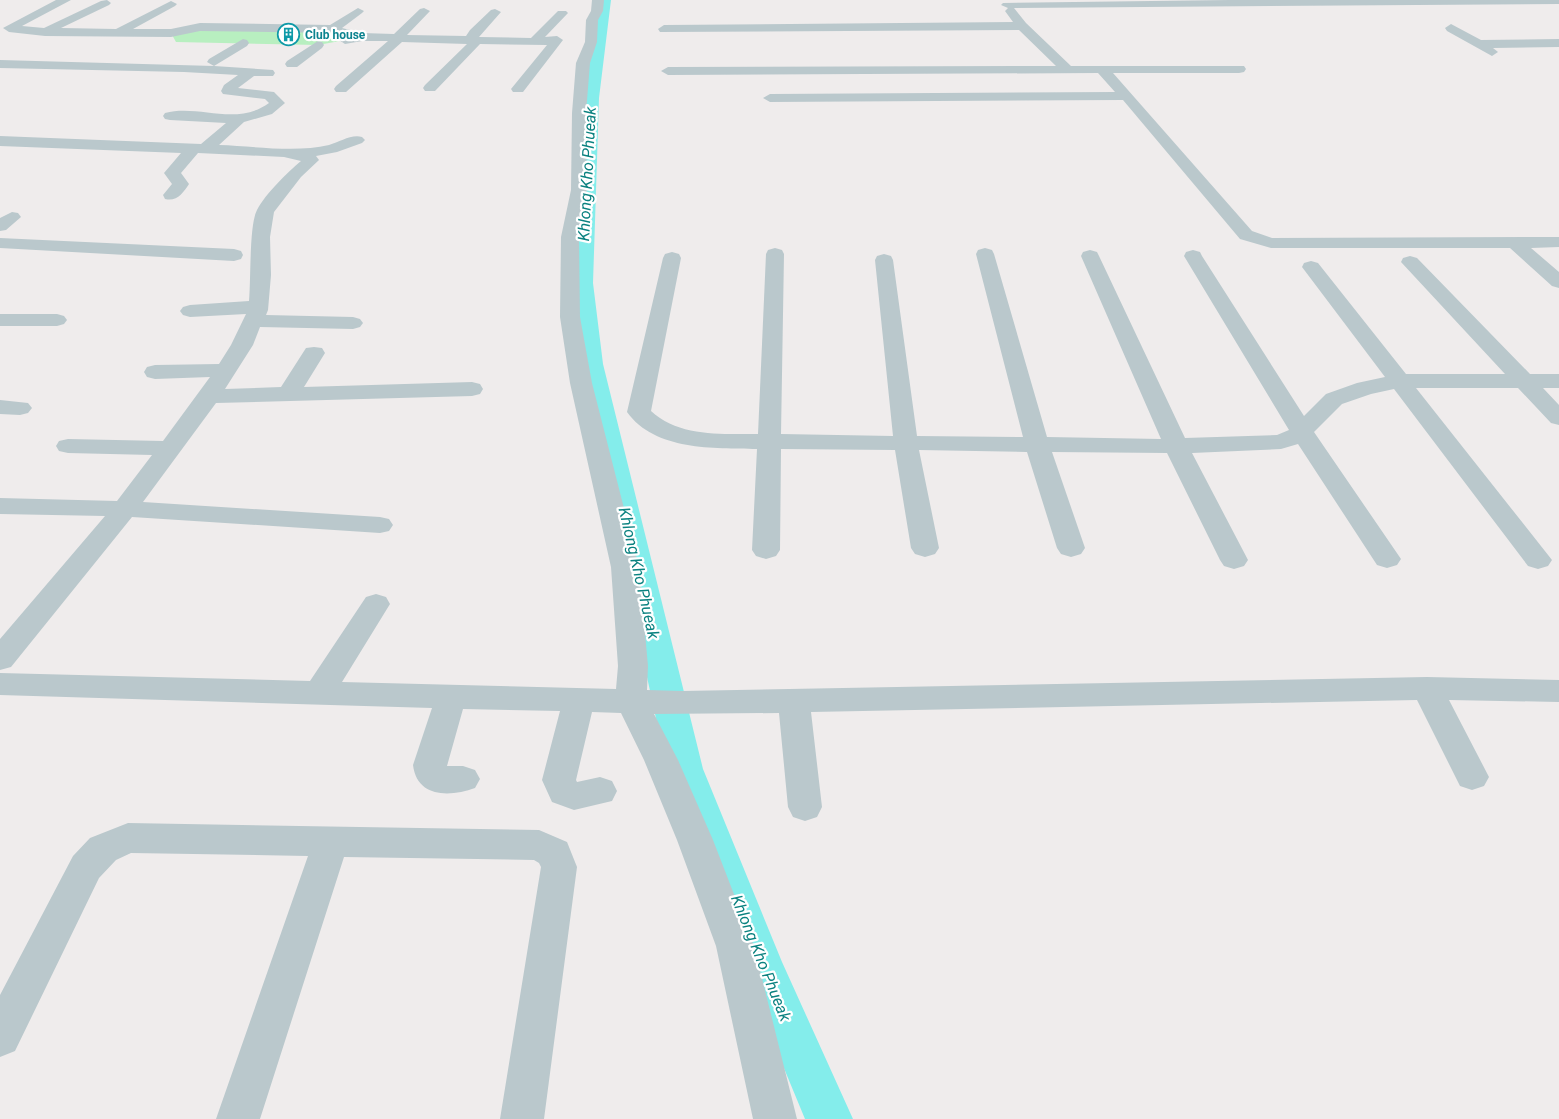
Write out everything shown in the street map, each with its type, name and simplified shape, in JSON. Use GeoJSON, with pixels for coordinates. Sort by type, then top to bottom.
{"type":"FeatureCollection","features":[{"type":"Feature","properties":{"kind":"street"},"geometry":{"type":"LineString","coordinates":[[65,0],[9,27],[45,32],[116,33],[194,42]]}},
{"type":"Feature","properties":{"kind":"street"},"geometry":{"type":"LineString","coordinates":[[598,0],[597,11],[592,20],[591,42],[584,63],[579,113],[580,172],[579,190],[570,237],[570,317],[581,382],[625,567],[636,701],[695,840],[735,946],[775,1119]]}},
{"type":"Feature","properties":{"kind":"street"},"geometry":{"type":"LineString","coordinates":[[1005,3],[1556,1]]}},
{"type":"Feature","properties":{"kind":"street"},"geometry":{"type":"LineString","coordinates":[[27,41],[105,3]]}},
{"type":"Feature","properties":{"kind":"street"},"geometry":{"type":"LineString","coordinates":[[1005,3],[1022,26],[1066,69]]}},
{"type":"Feature","properties":{"kind":"street"},"geometry":{"type":"LineString","coordinates":[[65,61],[170,4]]}},
{"type":"Feature","properties":{"kind":"street"},"geometry":{"type":"LineString","coordinates":[[292,64],[328,39],[358,11]]}},
{"type":"Feature","properties":{"kind":"street"},"geometry":{"type":"LineString","coordinates":[[341,88],[396,42],[424,11]]}},
{"type":"Feature","properties":{"kind":"street"},"geometry":{"type":"LineString","coordinates":[[471,40],[474,33],[495,12]]}},
{"type":"Feature","properties":{"kind":"street"},"geometry":{"type":"LineString","coordinates":[[534,42],[562,13]]}},
{"type":"Feature","properties":{"kind":"street"},"geometry":{"type":"LineString","coordinates":[[172,40],[221,15]]}},
{"type":"Feature","properties":{"kind":"street"},"geometry":{"type":"LineString","coordinates":[[265,28],[280,18]]}},
{"type":"Feature","properties":{"kind":"street"},"geometry":{"type":"LineString","coordinates":[[664,29],[1022,26]]}},
{"type":"Feature","properties":{"kind":"street"},"geometry":{"type":"LineString","coordinates":[[200,27],[265,28],[328,39]]}},
{"type":"Feature","properties":{"kind":"street"},"geometry":{"type":"LineString","coordinates":[[746,41],[785,28]]}},
{"type":"Feature","properties":{"kind":"street"},"geometry":{"type":"LineString","coordinates":[[1451,28],[1502,58]]}},
{"type":"Feature","properties":{"kind":"street"},"geometry":{"type":"LineString","coordinates":[[299,44],[328,39],[362,37],[534,42],[558,40],[518,89]]}},
{"type":"Feature","properties":{"kind":"street"},"geometry":{"type":"LineString","coordinates":[[430,88],[475,43],[471,40]]}},
{"type":"Feature","properties":{"kind":"street"},"geometry":{"type":"LineString","coordinates":[[214,62],[248,43],[223,43]]}},
{"type":"Feature","properties":{"kind":"street"},"geometry":{"type":"LineString","coordinates":[[1478,44],[1559,44]]}},
{"type":"Feature","properties":{"kind":"street"},"geometry":{"type":"LineString","coordinates":[[139,62],[154,54]]}},
{"type":"Feature","properties":{"kind":"street"},"geometry":{"type":"LineString","coordinates":[[1053,56],[1072,55]]}},
{"type":"Feature","properties":{"kind":"street"},"geometry":{"type":"LineString","coordinates":[[1113,57],[1141,57]]}},
{"type":"Feature","properties":{"kind":"street"},"geometry":{"type":"LineString","coordinates":[[0,64],[268,72]]}},
{"type":"Feature","properties":{"kind":"street"},"geometry":{"type":"LineString","coordinates":[[1101,69],[1127,96],[1246,235],[1271,243],[1559,242]]}},
{"type":"Feature","properties":{"kind":"street"},"geometry":{"type":"LineString","coordinates":[[668,71],[1239,69]]}},
{"type":"Feature","properties":{"kind":"street"},"geometry":{"type":"LineString","coordinates":[[170,116],[239,119],[267,111],[278,104],[269,95],[228,90],[228,88],[251,72]]}},
{"type":"Feature","properties":{"kind":"street"},"geometry":{"type":"LineString","coordinates":[[770,98],[1127,96]]}},
{"type":"Feature","properties":{"kind":"street"},"geometry":{"type":"LineString","coordinates":[[171,195],[181,184],[172,173],[199,148],[239,119]]}},
{"type":"Feature","properties":{"kind":"street"},"geometry":{"type":"LineString","coordinates":[[0,141],[199,148],[302,154],[332,149],[357,140]]}},
{"type":"Feature","properties":{"kind":"street"},"geometry":{"type":"LineString","coordinates":[[0,659],[124,509],[209,396],[242,344],[256,314],[261,238],[265,211],[295,174],[311,160],[302,154]]}},
{"type":"Feature","properties":{"kind":"street"},"geometry":{"type":"LineString","coordinates":[[1514,242],[1559,282]]}},
{"type":"Feature","properties":{"kind":"street"},"geometry":{"type":"LineString","coordinates":[[0,243],[234,255]]}},
{"type":"Feature","properties":{"kind":"street"},"geometry":{"type":"LineString","coordinates":[[766,550],[775,254]]}},
{"type":"Feature","properties":{"kind":"street"},"geometry":{"type":"LineString","coordinates":[[985,254],[1037,444],[1071,548]]}},
{"type":"Feature","properties":{"kind":"street"},"geometry":{"type":"LineString","coordinates":[[1090,256],[1176,446],[1234,560]]}},
{"type":"Feature","properties":{"kind":"street"},"geometry":{"type":"LineString","coordinates":[[1194,256],[1301,431],[1387,559]]}},
{"type":"Feature","properties":{"kind":"street"},"geometry":{"type":"LineString","coordinates":[[672,258],[640,412],[648,422],[678,437],[725,441],[1176,446],[1281,442],[1298,435],[1334,399],[1366,388],[1400,381],[1559,380]]}},
{"type":"Feature","properties":{"kind":"street"},"geometry":{"type":"LineString","coordinates":[[884,260],[906,443],[925,548]]}},
{"type":"Feature","properties":{"kind":"street"},"geometry":{"type":"LineString","coordinates":[[1410,262],[1559,418]]}},
{"type":"Feature","properties":{"kind":"street"},"geometry":{"type":"LineString","coordinates":[[1310,267],[1538,560]]}},
{"type":"Feature","properties":{"kind":"street"},"geometry":{"type":"LineString","coordinates":[[190,311],[256,314],[353,323]]}},
{"type":"Feature","properties":{"kind":"street"},"geometry":{"type":"LineString","coordinates":[[0,320],[57,320]]}},
{"type":"Feature","properties":{"kind":"street"},"geometry":{"type":"LineString","coordinates":[[288,394],[314,353]]}},
{"type":"Feature","properties":{"kind":"street"},"geometry":{"type":"LineString","coordinates":[[155,372],[225,370]]}},
{"type":"Feature","properties":{"kind":"street"},"geometry":{"type":"LineString","coordinates":[[209,396],[472,389]]}},
{"type":"Feature","properties":{"kind":"street"},"geometry":{"type":"LineString","coordinates":[[68,446],[170,448]]}},
{"type":"Feature","properties":{"kind":"street"},"geometry":{"type":"LineString","coordinates":[[0,506],[124,509],[380,525]]}},
{"type":"Feature","properties":{"kind":"street"},"geometry":{"type":"LineString","coordinates":[[319,694],[376,604]]}},
{"type":"Feature","properties":{"kind":"street"},"geometry":{"type":"LineString","coordinates":[[0,684],[682,703],[1427,688],[1559,691]]}},
{"type":"Feature","properties":{"kind":"street"},"geometry":{"type":"LineString","coordinates":[[1427,688],[1472,777]]}},
{"type":"Feature","properties":{"kind":"street"},"geometry":{"type":"LineString","coordinates":[[451,697],[430,765],[431,773],[438,780],[463,779]]}},
{"type":"Feature","properties":{"kind":"street"},"geometry":{"type":"LineString","coordinates":[[579,700],[559,780],[564,792],[574,796],[600,791]]}},
{"type":"Feature","properties":{"kind":"street"},"geometry":{"type":"LineString","coordinates":[[794,701],[805,807]]}},
{"type":"Feature","properties":{"kind":"street"},"geometry":{"type":"LineString","coordinates":[[0,1037],[86,867],[103,849],[128,838],[539,845],[554,853],[559,867],[522,1119]]}},
{"type":"Feature","properties":{"kind":"street"},"geometry":{"type":"LineString","coordinates":[[238,1119],[332,842]]}},
{"type":"Feature","properties":{"kind":"green space"},"geometry":{"type":"Polygon","coordinates":[[[200,27],[333,29],[362,37],[318,45],[176,42],[171,33],[200,27]]]}},
{"type":"Feature","properties":{"kind":"waterway","name":"Khlong Kho Phueak"},"geometry":{"type":"LineString","coordinates":[[605,0],[591,98],[582,283],[591,364],[685,769],[761,962],[829,1119]]}},
{"type":"Feature","properties":{"kind":"place","name":"Club house"},"geometry":{"type":"Point","coordinates":[289,35]}}]}
